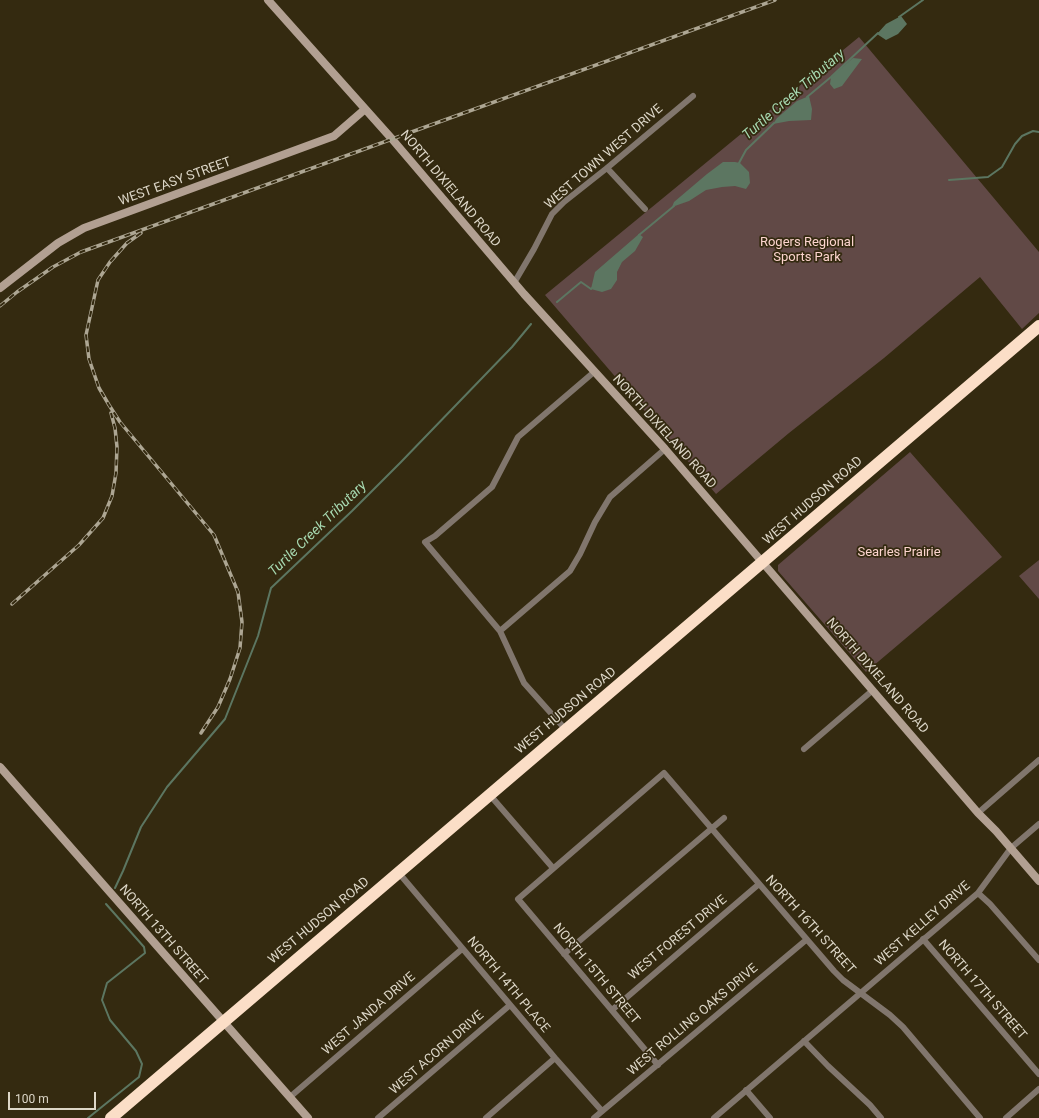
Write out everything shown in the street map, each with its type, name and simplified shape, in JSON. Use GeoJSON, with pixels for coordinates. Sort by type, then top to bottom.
{"type":"FeatureCollection","features":[{"type":"Feature","properties":{"kind":"highway","name":"WEST HUDSON ROAD"},"geometry":{"type":"LineString","coordinates":[[111,1118],[1039,326]]}},
{"type":"Feature","properties":{"kind":"main road","name":"NORTH DIXIELAND ROAD"},"geometry":{"type":"LineString","coordinates":[[268,0],[364,110],[392,139],[514,282],[665,449],[978,813],[996,831],[1039,881]]}},
{"type":"Feature","properties":{"kind":"main road","name":"WEST EASY STREET"},"geometry":{"type":"LineString","coordinates":[[0,288],[58,243],[84,228],[334,136],[364,110]]}},
{"type":"Feature","properties":{"kind":"main road","name":"NORTH 13TH STREET"},"geometry":{"type":"LineString","coordinates":[[0,767],[308,1118]]}},
{"type":"Feature","properties":{"kind":"street","name":"WEST TOWN WEST DRIVE"},"geometry":{"type":"LineString","coordinates":[[514,282],[534,249],[552,214],[564,202],[693,96]]}},
{"type":"Feature","properties":{"kind":"street"},"geometry":{"type":"LineString","coordinates":[[607,168],[645,209]]}},
{"type":"Feature","properties":{"kind":"street"},"geometry":{"type":"LineString","coordinates":[[566,730],[524,683],[500,631],[425,542],[435,536],[492,487],[518,437],[594,372]]}},
{"type":"Feature","properties":{"kind":"street"},"geometry":{"type":"LineString","coordinates":[[500,631],[570,571],[595,522],[610,497],[665,449]]}},
{"type":"Feature","properties":{"kind":"street"},"geometry":{"type":"LineString","coordinates":[[804,749],[873,690]]}},
{"type":"Feature","properties":{"kind":"street"},"geometry":{"type":"LineString","coordinates":[[978,813],[1039,760]]}},
{"type":"Feature","properties":{"kind":"street","name":"NORTH 16TH STREET"},"geometry":{"type":"LineString","coordinates":[[553,868],[664,773],[834,971],[843,980],[890,1015],[903,1027],[980,1118]]}},
{"type":"Feature","properties":{"kind":"street"},"geometry":{"type":"LineString","coordinates":[[489,794],[553,868]]}},
{"type":"Feature","properties":{"kind":"street"},"geometry":{"type":"LineString","coordinates":[[564,954],[724,818]]}},
{"type":"Feature","properties":{"kind":"street","name":"WEST KELLEY DRIVE"},"geometry":{"type":"LineString","coordinates":[[714,1118],[978,893],[1011,848],[1039,824]]}},
{"type":"Feature","properties":{"kind":"street","name":"NORTH 15TH STREET"},"geometry":{"type":"LineString","coordinates":[[553,868],[518,899],[658,1064]]}},
{"type":"Feature","properties":{"kind":"street","name":"NORTH 14TH PLACE"},"geometry":{"type":"LineString","coordinates":[[398,872],[555,1058],[602,1111]]}},
{"type":"Feature","properties":{"kind":"street","name":"WEST FOREST DRIVE"},"geometry":{"type":"LineString","coordinates":[[612,1010],[759,884]]}},
{"type":"Feature","properties":{"kind":"street"},"geometry":{"type":"LineString","coordinates":[[978,893],[990,904],[1039,960]]}},
{"type":"Feature","properties":{"kind":"street","name":"NORTH 17TH STREET"},"geometry":{"type":"LineString","coordinates":[[923,939],[1039,1074]]}},
{"type":"Feature","properties":{"kind":"street","name":"WEST ROLLING OAKS DRIVE"},"geometry":{"type":"LineString","coordinates":[[594,1118],[806,940]]}},
{"type":"Feature","properties":{"kind":"street","name":"WEST JANDA DRIVE"},"geometry":{"type":"LineString","coordinates":[[290,1097],[462,949]]}},
{"type":"Feature","properties":{"kind":"street","name":"WEST ACORN DRIVE"},"geometry":{"type":"LineString","coordinates":[[378,1118],[510,1005]]}},
{"type":"Feature","properties":{"kind":"street"},"geometry":{"type":"LineString","coordinates":[[804,1041],[828,1066],[870,1105],[881,1118]]}},
{"type":"Feature","properties":{"kind":"street"},"geometry":{"type":"LineString","coordinates":[[486,1118],[555,1058]]}},
{"type":"Feature","properties":{"kind":"street"},"geometry":{"type":"LineString","coordinates":[[1006,1118],[1039,1089]]}},
{"type":"Feature","properties":{"kind":"street"},"geometry":{"type":"LineString","coordinates":[[746,1090],[770,1118]]}},
{"type":"Feature","properties":{"kind":"green space","name":"Rogers Regional Sports Park"},"geometry":{"type":"Polygon","coordinates":[[[859,37],[1039,252],[1039,313],[1022,329],[980,277],[884,358],[789,433],[716,494],[545,295],[859,37]]]}},
{"type":"Feature","properties":{"kind":"green space","name":"Searles Prairie"},"geometry":{"type":"Polygon","coordinates":[[[910,452],[1002,557],[866,672],[778,571],[778,565],[910,452]]]}},
{"type":"Feature","properties":{"kind":"green space"},"geometry":{"type":"Polygon","coordinates":[[[1039,560],[1039,599],[1019,576],[1039,560]]]}},
{"type":"Feature","properties":{"kind":"shaded area"},"geometry":{"type":"Polygon","coordinates":[[[901,16],[907,24],[898,34],[886,40],[877,34],[886,24],[901,16]]]}},
{"type":"Feature","properties":{"kind":"shaded area"},"geometry":{"type":"Polygon","coordinates":[[[853,58],[862,59],[842,86],[834,89],[830,84],[831,77],[853,58]]]}},
{"type":"Feature","properties":{"kind":"shaded area"},"geometry":{"type":"Polygon","coordinates":[[[809,96],[812,109],[811,120],[789,121],[773,124],[777,118],[797,101],[809,96]]]}},
{"type":"Feature","properties":{"kind":"shaded area"},"geometry":{"type":"Polygon","coordinates":[[[723,162],[740,163],[749,172],[750,183],[746,189],[735,186],[706,190],[689,201],[672,207],[674,202],[723,162]]]}},
{"type":"Feature","properties":{"kind":"shaded area"},"geometry":{"type":"Polygon","coordinates":[[[639,234],[643,237],[635,251],[622,262],[617,272],[617,280],[611,289],[602,292],[591,289],[595,272],[639,234]]]}},
{"type":"Feature","properties":{"kind":"waterway","name":"Turtle Creek Tributary"},"geometry":{"type":"LineString","coordinates":[[899,17],[923,0]]}},
{"type":"Feature","properties":{"kind":"waterway","name":"Turtle Creek Tributary"},"geometry":{"type":"LineString","coordinates":[[807,97],[831,77],[878,33]]}},
{"type":"Feature","properties":{"kind":"waterway","name":"Turtle Creek Tributary"},"geometry":{"type":"LineString","coordinates":[[739,163],[746,150],[774,123]]}},
{"type":"Feature","properties":{"kind":"waterway"},"geometry":{"type":"LineString","coordinates":[[949,180],[988,177],[1002,167],[1015,144],[1022,136],[1033,131],[1039,132]]}},
{"type":"Feature","properties":{"kind":"waterway","name":"Turtle Creek Tributary"},"geometry":{"type":"LineString","coordinates":[[639,235],[674,206]]}},
{"type":"Feature","properties":{"kind":"waterway","name":"Turtle Creek Tributary"},"geometry":{"type":"LineString","coordinates":[[557,302],[581,282],[591,289],[592,288]]}},
{"type":"Feature","properties":{"kind":"waterway","name":"Turtle Creek Tributary"},"geometry":{"type":"LineString","coordinates":[[115,888],[141,827],[167,787],[225,719],[258,636],[271,588],[401,462],[512,347],[531,324]]}},
{"type":"Feature","properties":{"kind":"waterway","name":"Turtle Creek Tributary"},"geometry":{"type":"LineString","coordinates":[[88,1118],[139,1077],[142,1064],[136,1051],[110,1020],[102,1000],[107,983],[145,953],[144,947],[106,904]]}},
{"type":"Feature","properties":{"kind":"railway"},"geometry":{"type":"LineString","coordinates":[[0,306],[17,292],[53,267],[81,252],[775,0]]}},
{"type":"Feature","properties":{"kind":"railway"},"geometry":{"type":"LineString","coordinates":[[141,233],[127,243],[110,262],[98,280],[86,335],[89,359],[99,388],[109,405],[120,422],[214,535],[238,592],[242,622],[240,648],[230,679],[218,707],[201,733]]}},
{"type":"Feature","properties":{"kind":"railway"},"geometry":{"type":"LineString","coordinates":[[12,604],[79,545],[103,518],[112,496],[116,473],[117,447],[115,428],[111,413]]}}]}
